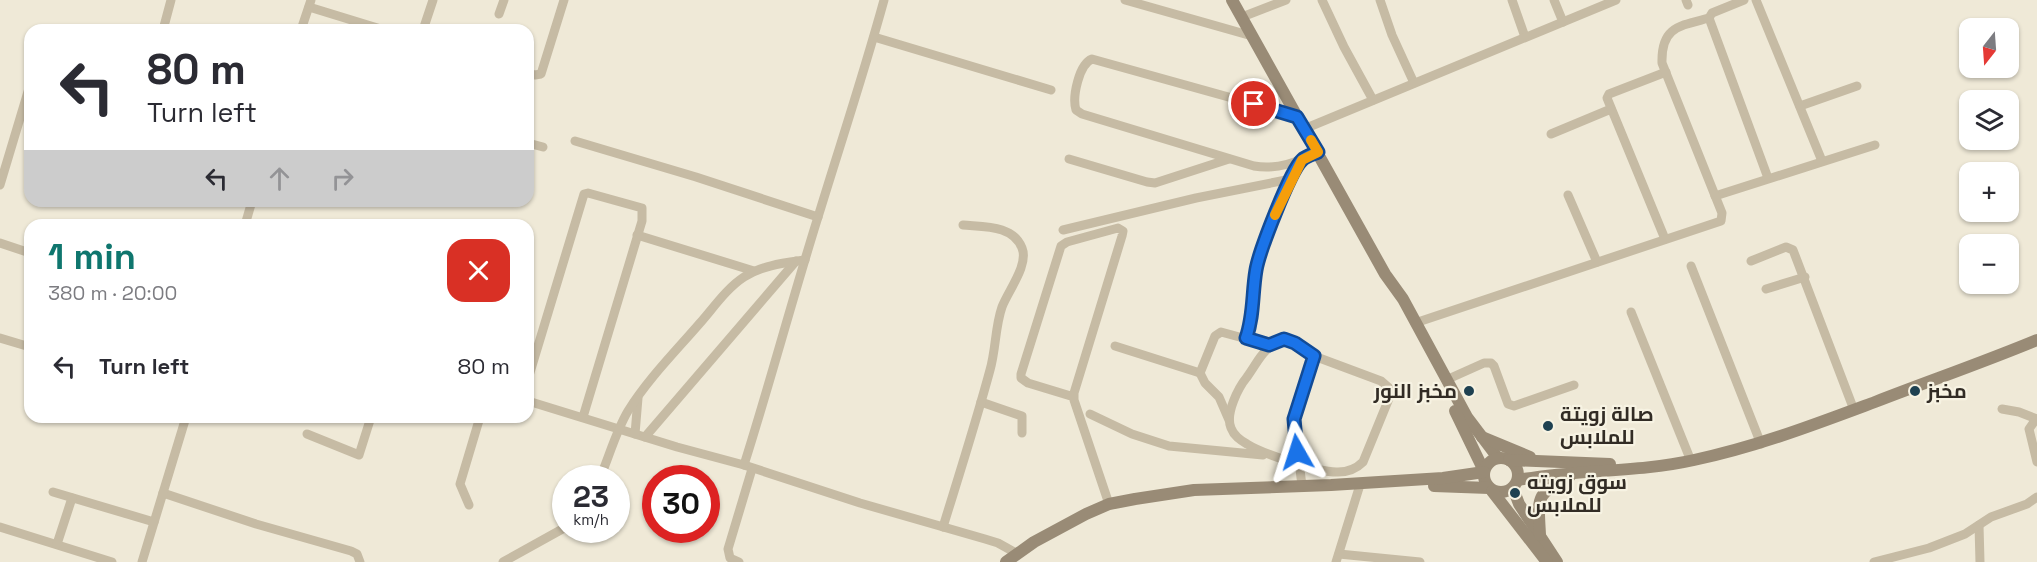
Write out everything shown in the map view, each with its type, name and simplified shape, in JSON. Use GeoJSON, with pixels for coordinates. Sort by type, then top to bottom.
{"type":"FeatureCollection","features":[{"type":"Feature","properties":{"kind":"main road"},"geometry":{"type":"LineString","coordinates":[[1232,0],[1467,417],[1480,436],[1504,459],[1516,466],[1515,484],[1519,504],[1557,562]]}},
{"type":"Feature","properties":{"kind":"main road"},"geometry":{"type":"LineString","coordinates":[[1385,274],[1395,302],[1460,421],[1484,472],[1484,481],[1547,562]]}},
{"type":"Feature","properties":{"kind":"main road"},"geometry":{"type":"LineString","coordinates":[[1331,485],[1359,488],[1448,486],[1506,492],[1515,484],[1574,473],[1653,467],[1691,461],[1761,444],[2037,340]]}},
{"type":"Feature","properties":{"kind":"main road"},"geometry":{"type":"LineString","coordinates":[[1480,436],[1551,463]]}},
{"type":"Feature","properties":{"kind":"main road"},"geometry":{"type":"LineString","coordinates":[[1484,472],[1490,461],[1504,459],[1653,467]]}},
{"type":"Feature","properties":{"kind":"main road"},"geometry":{"type":"LineString","coordinates":[[1006,562],[1016,553],[1057,528],[1109,504],[1194,490],[1331,485],[1443,478],[1484,472]]}},
{"type":"Feature","properties":{"kind":"main road"},"geometry":{"type":"LineString","coordinates":[[1540,536],[1538,506],[1542,495],[1548,488],[1574,473]]}},
{"type":"Feature","properties":{"kind":"street"},"geometry":{"type":"LineString","coordinates":[[165,24],[171,0]]}},
{"type":"Feature","properties":{"kind":"street"},"geometry":{"type":"LineString","coordinates":[[425,24],[433,0]]}},
{"type":"Feature","properties":{"kind":"street"},"geometry":{"type":"LineString","coordinates":[[499,14],[504,0]]}},
{"type":"Feature","properties":{"kind":"street"},"geometry":{"type":"LineString","coordinates":[[534,75],[541,74],[564,0]]}},
{"type":"Feature","properties":{"kind":"street"},"geometry":{"type":"LineString","coordinates":[[739,562],[730,558],[728,549],[801,261],[818,217],[856,99],[884,0]]}},
{"type":"Feature","properties":{"kind":"street"},"geometry":{"type":"LineString","coordinates":[[1125,0],[1252,36]]}},
{"type":"Feature","properties":{"kind":"street"},"geometry":{"type":"LineString","coordinates":[[1242,17],[1286,0]]}},
{"type":"Feature","properties":{"kind":"street"},"geometry":{"type":"LineString","coordinates":[[1322,0],[1373,100]]}},
{"type":"Feature","properties":{"kind":"street"},"geometry":{"type":"LineString","coordinates":[[1380,0],[1392,35],[1414,83]]}},
{"type":"Feature","properties":{"kind":"street"},"geometry":{"type":"LineString","coordinates":[[1512,0],[1525,37]]}},
{"type":"Feature","properties":{"kind":"street"},"geometry":{"type":"LineString","coordinates":[[1554,0],[1563,22]]}},
{"type":"Feature","properties":{"kind":"street"},"geometry":{"type":"LineString","coordinates":[[1304,129],[1616,0]]}},
{"type":"Feature","properties":{"kind":"street"},"geometry":{"type":"LineString","coordinates":[[1415,323],[1721,221],[1722,213],[1662,63],[1661,46],[1666,37],[1680,26],[1709,18],[1712,13],[1744,0]]}},
{"type":"Feature","properties":{"kind":"street"},"geometry":{"type":"LineString","coordinates":[[1756,0],[1822,161]]}},
{"type":"Feature","properties":{"kind":"street"},"geometry":{"type":"LineString","coordinates":[[303,24],[310,4],[367,24]]}},
{"type":"Feature","properties":{"kind":"street"},"geometry":{"type":"LineString","coordinates":[[1709,18],[1768,178]]}},
{"type":"Feature","properties":{"kind":"street"},"geometry":{"type":"LineString","coordinates":[[874,37],[1052,90]]}},
{"type":"Feature","properties":{"kind":"street"},"geometry":{"type":"LineString","coordinates":[[1297,117],[1092,59],[1084,65],[1074,96],[1076,110],[1229,159],[1270,169],[1302,160],[1318,152]]}},
{"type":"Feature","properties":{"kind":"street"},"geometry":{"type":"LineString","coordinates":[[1665,239],[1607,98],[1609,94],[1666,72]]}},
{"type":"Feature","properties":{"kind":"street"},"geometry":{"type":"LineString","coordinates":[[1800,106],[1857,86]]}},
{"type":"Feature","properties":{"kind":"street"},"geometry":{"type":"LineString","coordinates":[[0,185],[24,105]]}},
{"type":"Feature","properties":{"kind":"street"},"geometry":{"type":"LineString","coordinates":[[1551,134],[1611,109]]}},
{"type":"Feature","properties":{"kind":"street"},"geometry":{"type":"LineString","coordinates":[[575,141],[818,217]]}},
{"type":"Feature","properties":{"kind":"street"},"geometry":{"type":"LineString","coordinates":[[534,144],[543,147]]}},
{"type":"Feature","properties":{"kind":"street"},"geometry":{"type":"LineString","coordinates":[[1715,196],[1875,145]]}},
{"type":"Feature","properties":{"kind":"street"},"geometry":{"type":"LineString","coordinates":[[1069,159],[1147,183],[1155,183],[1229,159]]}},
{"type":"Feature","properties":{"kind":"street"},"geometry":{"type":"LineString","coordinates":[[1246,338],[1251,321],[1255,274],[1262,249],[1291,178],[1302,160]]}},
{"type":"Feature","properties":{"kind":"street"},"geometry":{"type":"LineString","coordinates":[[1063,230],[1291,178]]}},
{"type":"Feature","properties":{"kind":"street"},"geometry":{"type":"LineString","coordinates":[[534,359],[584,194],[588,193],[642,208],[638,235],[583,417]]}},
{"type":"Feature","properties":{"kind":"street"},"geometry":{"type":"LineString","coordinates":[[1568,195],[1597,262]]}},
{"type":"Feature","properties":{"kind":"street"},"geometry":{"type":"LineString","coordinates":[[943,527],[992,366],[1002,307],[1013,286],[1024,255],[1021,245],[1012,233],[1001,229],[963,225]]}},
{"type":"Feature","properties":{"kind":"street"},"geometry":{"type":"LineString","coordinates":[[1074,397],[1028,383],[1020,378],[1021,374],[1061,246],[1067,242],[1118,228],[1123,231],[1122,236],[1093,326],[1074,397],[1109,504]]}},
{"type":"Feature","properties":{"kind":"street"},"geometry":{"type":"LineString","coordinates":[[638,235],[754,271]]}},
{"type":"Feature","properties":{"kind":"street"},"geometry":{"type":"LineString","coordinates":[[0,243],[24,251]]}},
{"type":"Feature","properties":{"kind":"street"},"geometry":{"type":"LineString","coordinates":[[1751,261],[1786,247],[1791,248],[1805,277],[1854,410]]}},
{"type":"Feature","properties":{"kind":"street"},"geometry":{"type":"LineString","coordinates":[[606,465],[619,429],[638,398],[653,377],[732,286],[754,271],[774,264],[801,261]]}},
{"type":"Feature","properties":{"kind":"street"},"geometry":{"type":"LineString","coordinates":[[640,435],[801,261]]}},
{"type":"Feature","properties":{"kind":"street"},"geometry":{"type":"LineString","coordinates":[[1691,266],[1761,444]]}},
{"type":"Feature","properties":{"kind":"street"},"geometry":{"type":"LineString","coordinates":[[1766,289],[1805,277]]}},
{"type":"Feature","properties":{"kind":"street"},"geometry":{"type":"LineString","coordinates":[[1631,312],[1691,461]]}},
{"type":"Feature","properties":{"kind":"street"},"geometry":{"type":"LineString","coordinates":[[1200,373],[1212,341],[1218,333],[1230,333],[1269,345]]}},
{"type":"Feature","properties":{"kind":"street"},"geometry":{"type":"LineString","coordinates":[[0,338],[24,345]]}},
{"type":"Feature","properties":{"kind":"street"},"geometry":{"type":"LineString","coordinates":[[1115,346],[1200,373],[1205,383],[1221,399],[1230,422],[1229,425],[1236,437],[1248,446],[1322,472],[1356,469],[1363,462],[1390,396],[1389,388],[1381,381],[1314,356],[1295,343],[1284,339],[1269,345],[1240,386],[1230,422]]}},
{"type":"Feature","properties":{"kind":"street"},"geometry":{"type":"LineString","coordinates":[[1302,486],[1294,419],[1314,356]]}},
{"type":"Feature","properties":{"kind":"street"},"geometry":{"type":"LineString","coordinates":[[1446,380],[1484,363],[1491,363],[1508,404],[1514,406],[1574,385]]}},
{"type":"Feature","properties":{"kind":"street"},"geometry":{"type":"LineString","coordinates":[[638,398],[640,435]]}},
{"type":"Feature","properties":{"kind":"street"},"geometry":{"type":"LineString","coordinates":[[981,402],[1022,416],[1022,433]]}},
{"type":"Feature","properties":{"kind":"street"},"geometry":{"type":"LineString","coordinates":[[534,403],[998,543],[1016,553]]}},
{"type":"Feature","properties":{"kind":"street"},"geometry":{"type":"LineString","coordinates":[[2002,409],[2037,419],[2029,429],[2037,462]]}},
{"type":"Feature","properties":{"kind":"street"},"geometry":{"type":"LineString","coordinates":[[1090,414],[1132,434],[1168,446],[1277,456]]}},
{"type":"Feature","properties":{"kind":"street"},"geometry":{"type":"LineString","coordinates":[[142,562],[184,423]]}},
{"type":"Feature","properties":{"kind":"street"},"geometry":{"type":"LineString","coordinates":[[307,434],[359,455],[369,423]]}},
{"type":"Feature","properties":{"kind":"street"},"geometry":{"type":"LineString","coordinates":[[469,505],[460,484],[478,423]]}},
{"type":"Feature","properties":{"kind":"street"},"geometry":{"type":"LineString","coordinates":[[1359,488],[1337,558],[1420,562]]}},
{"type":"Feature","properties":{"kind":"street"},"geometry":{"type":"LineString","coordinates":[[53,492],[154,522]]}},
{"type":"Feature","properties":{"kind":"street"},"geometry":{"type":"LineString","coordinates":[[163,493],[256,524],[351,551],[357,554],[360,562]]}},
{"type":"Feature","properties":{"kind":"street"},"geometry":{"type":"LineString","coordinates":[[1874,562],[1929,548],[1965,534],[1991,517],[2027,504],[2037,497]]}},
{"type":"Feature","properties":{"kind":"street"},"geometry":{"type":"LineString","coordinates":[[57,544],[72,498]]}},
{"type":"Feature","properties":{"kind":"street"},"geometry":{"type":"LineString","coordinates":[[1979,525],[1980,562]]}},
{"type":"Feature","properties":{"kind":"street"},"geometry":{"type":"LineString","coordinates":[[0,527],[112,562]]}},
{"type":"Feature","properties":{"kind":"street"},"geometry":{"type":"LineString","coordinates":[[503,562],[552,535]]}},
{"type":"Feature","properties":{"kind":"slow traffic"},"geometry":{"type":"LineString","coordinates":[[1275,215],[1291,178],[1302,160],[1318,152],[1311,140]]}},
{"type":"Feature","properties":{"kind":"place","name":"مخبز النور"},"geometry":{"type":"Point","coordinates":[1469,391]}},
{"type":"Feature","properties":{"kind":"place","name":"مخبز"},"geometry":{"type":"Point","coordinates":[1915,391]}},
{"type":"Feature","properties":{"kind":"place","name":"صالة زويتة للملابس"},"geometry":{"type":"Point","coordinates":[1548,426]}},
{"type":"Feature","properties":{"kind":"place","name":"سوق زويته للملابس"},"geometry":{"type":"Point","coordinates":[1515,493]}},
{"type":"Feature","properties":{"kind":"route"},"geometry":{"type":"LineString","coordinates":[[1254,104],[1297,117],[1318,152],[1302,160],[1291,178],[1268,230],[1256,267],[1253,312],[1246,338],[1269,345],[1284,339],[1295,343],[1314,356],[1294,419],[1297,452]]}}]}
